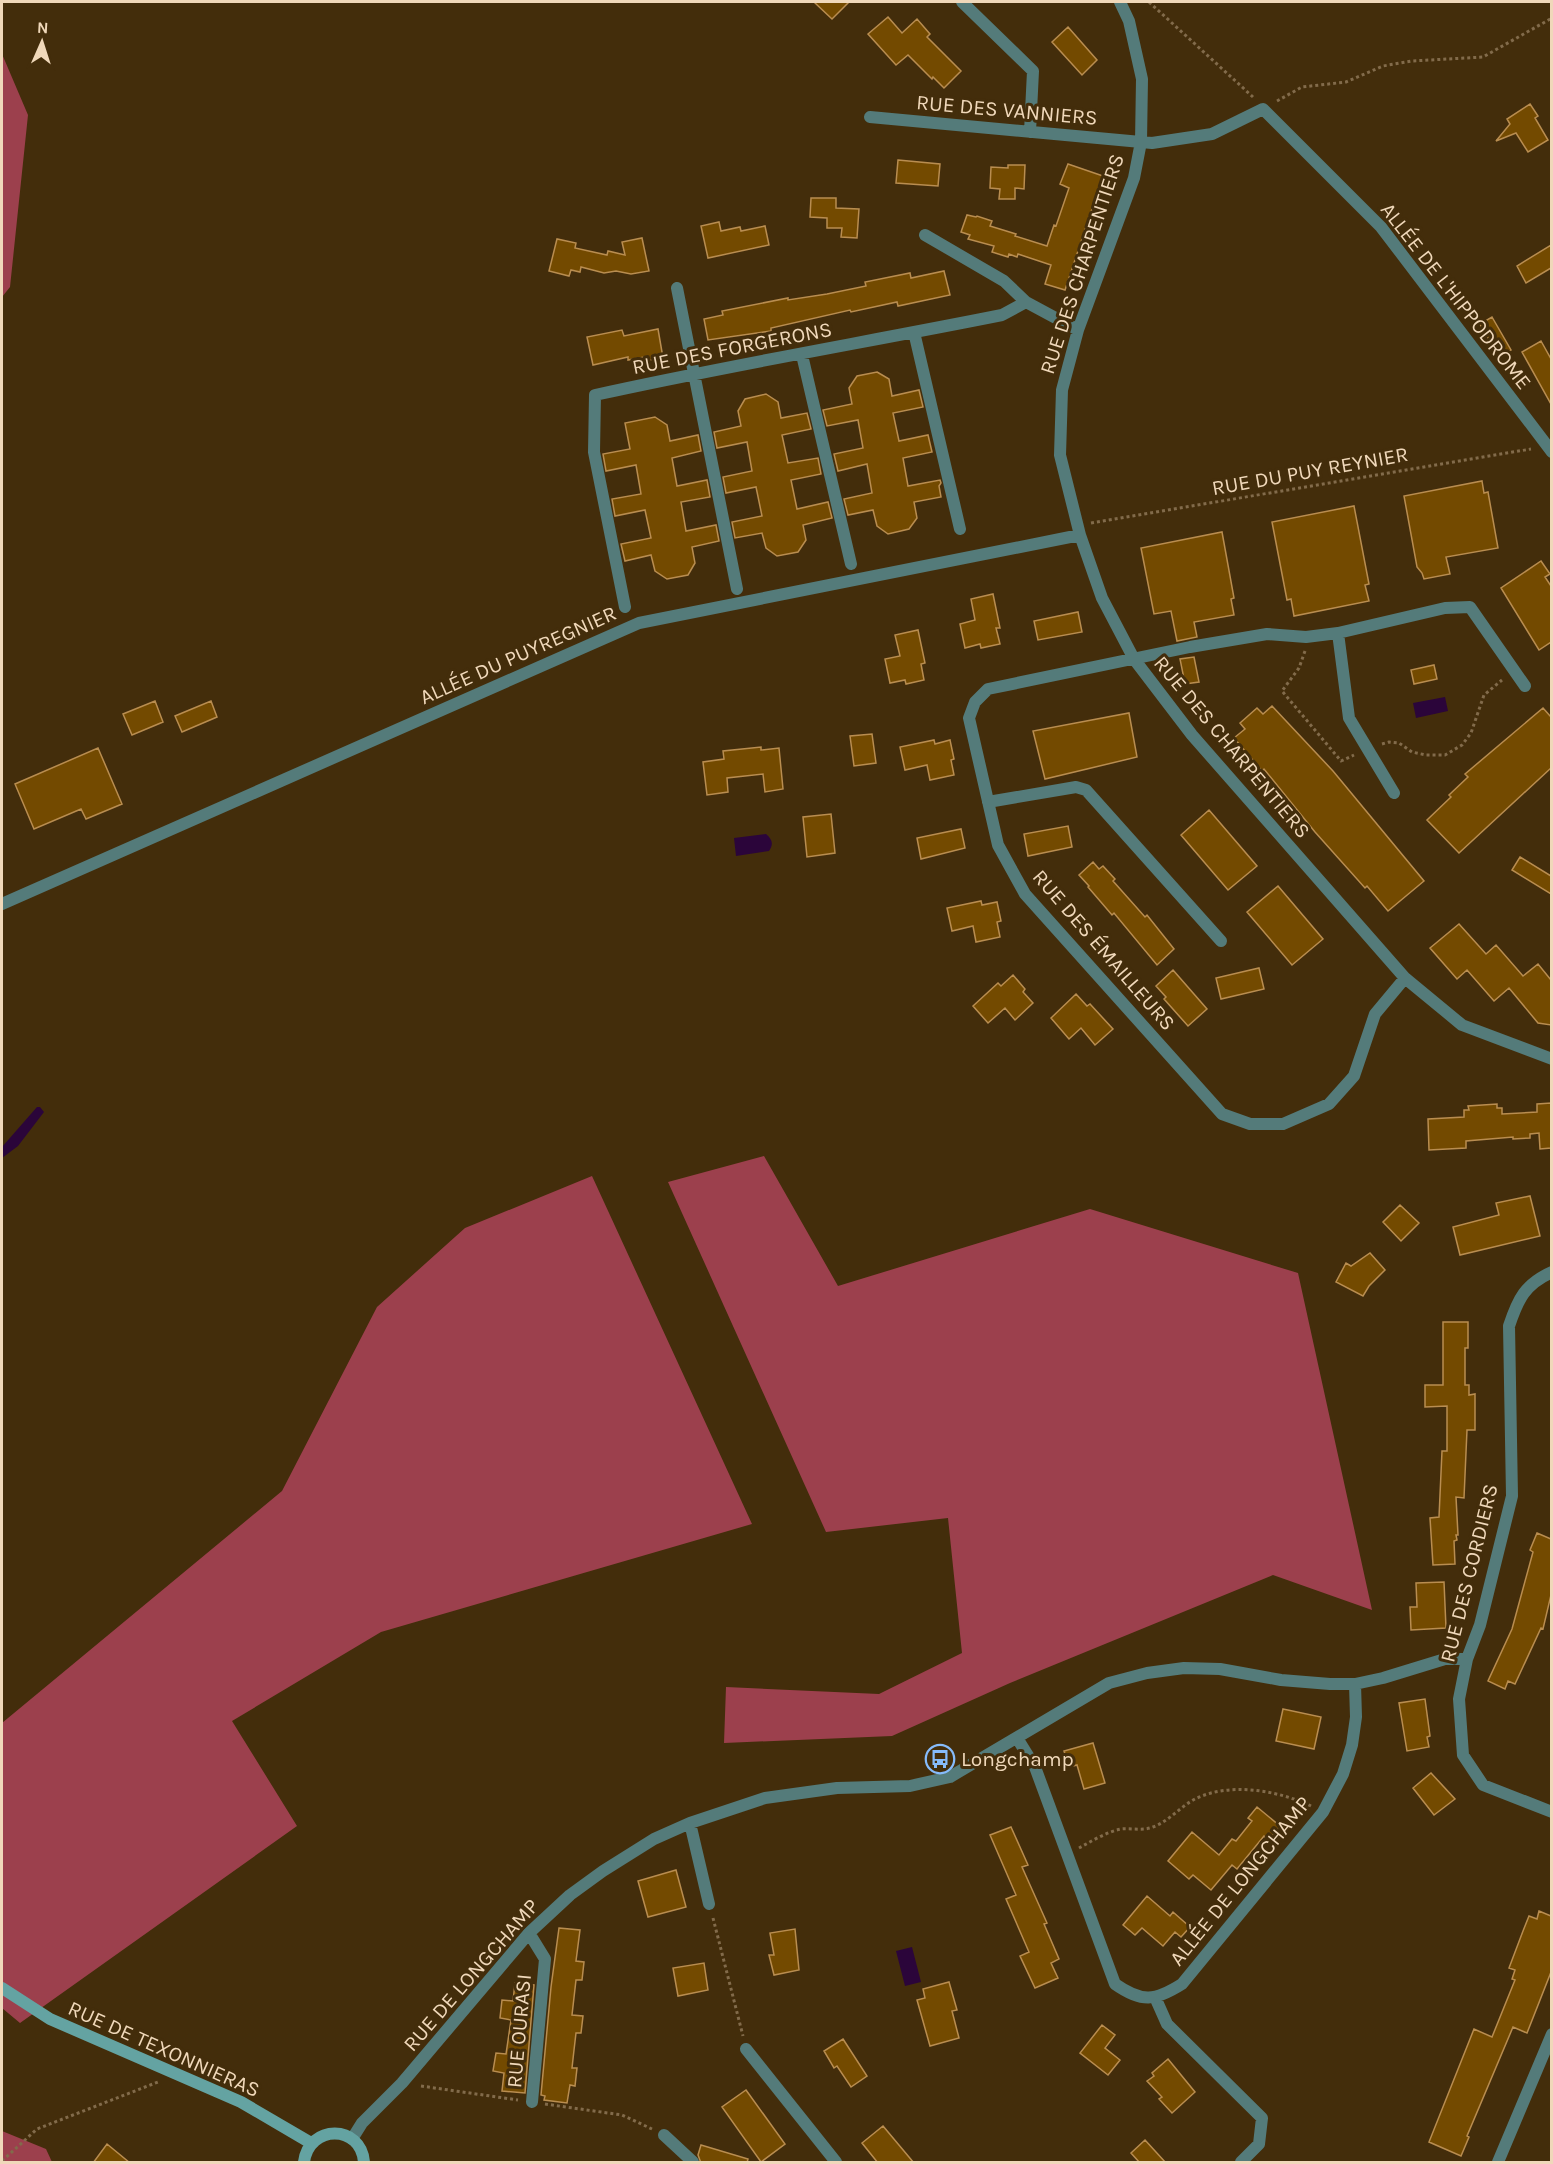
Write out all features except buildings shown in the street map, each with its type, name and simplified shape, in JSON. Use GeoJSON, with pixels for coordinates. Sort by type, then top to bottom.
{"type":"FeatureCollection","features":[{"type":"Feature","properties":{"kind":"main road","name":"RUE DE TEXONNIERAS"},"geometry":{"type":"LineString","coordinates":[[2,1988],[50,2019],[241,2102],[311,2143]]}},
{"type":"Feature","properties":{"kind":"main road"},"geometry":{"type":"LineString","coordinates":[[304,2163],[311,2143],[331,2133],[342,2134],[352,2139],[361,2150],[364,2163]]}},
{"type":"Feature","properties":{"kind":"street"},"geometry":{"type":"LineString","coordinates":[[962,2],[1034,71],[1030,132]]}},
{"type":"Feature","properties":{"kind":"street"},"geometry":{"type":"LineString","coordinates":[[1120,2],[1129,21],[1142,79],[1141,142],[1152,143],[1212,134],[1261,106]]}},
{"type":"Feature","properties":{"kind":"street","name":"ALLÉE DE L'HIPPODROME"},"geometry":{"type":"LineString","coordinates":[[1261,106],[1381,227],[1550,447]]}},
{"type":"Feature","properties":{"kind":"street","name":"RUE DES VANNIERS"},"geometry":{"type":"LineString","coordinates":[[870,117],[1141,142]]}},
{"type":"Feature","properties":{"kind":"street","name":"RUE DES CHARPENTIERS"},"geometry":{"type":"LineString","coordinates":[[1141,142],[1134,178],[1078,330],[1062,390],[1060,455],[1079,530],[1102,598],[1134,659],[1192,735],[1405,978],[1462,1025],[1551,1059]]}},
{"type":"Feature","properties":{"kind":"street"},"geometry":{"type":"LineString","coordinates":[[925,235],[1004,281],[1026,302],[1078,330]]}},
{"type":"Feature","properties":{"kind":"street"},"geometry":{"type":"LineString","coordinates":[[676,288],[737,589]]}},
{"type":"Feature","properties":{"kind":"street","name":"RUE DES FORGERONS"},"geometry":{"type":"LineString","coordinates":[[625,607],[594,452],[595,395],[693,373],[802,355],[1002,315],[1026,302]]}},
{"type":"Feature","properties":{"kind":"street"},"geometry":{"type":"LineString","coordinates":[[914,332],[960,529]]}},
{"type":"Feature","properties":{"kind":"street"},"geometry":{"type":"LineString","coordinates":[[802,355],[851,564]]}},
{"type":"Feature","properties":{"kind":"street","name":"ALLÉE DU PUYREGNIER"},"geometry":{"type":"LineString","coordinates":[[2,904],[639,623],[1079,530]]}},
{"type":"Feature","properties":{"kind":"street","name":"RUE DES ÉMAILLEURS"},"geometry":{"type":"LineString","coordinates":[[1405,978],[1375,1014],[1354,1076],[1329,1104],[1283,1124],[1250,1124],[1222,1114],[1025,894],[998,845],[969,718],[975,702],[988,689],[1190,647],[1267,634],[1306,637],[1338,633],[1445,608],[1470,607],[1515,671]]}},
{"type":"Feature","properties":{"kind":"street"},"geometry":{"type":"LineString","coordinates":[[1338,633],[1349,718],[1394,793]]}},
{"type":"Feature","properties":{"kind":"street"},"geometry":{"type":"LineString","coordinates":[[1515,671],[1526,686]]}},
{"type":"Feature","properties":{"kind":"street"},"geometry":{"type":"LineString","coordinates":[[988,802],[1076,787],[1086,790],[1221,941]]}},
{"type":"Feature","properties":{"kind":"street","name":"RUE DES CORDIERS"},"geometry":{"type":"LineString","coordinates":[[1551,1272],[1526,1288],[1516,1304],[1509,1326],[1512,1496],[1480,1625],[1467,1659],[1459,1699],[1463,1755],[1483,1785],[1551,1812]]}},
{"type":"Feature","properties":{"kind":"street","name":"RUE DE LONGCHAMP"},"geometry":{"type":"LineString","coordinates":[[352,2139],[362,2123],[402,2083],[529,1933],[570,1895],[603,1871],[654,1839],[690,1822],[765,1798],[837,1788],[910,1786],[950,1777],[1110,1683],[1147,1673],[1184,1668],[1220,1669],[1281,1680],[1355,1684],[1445,1659],[1467,1659]]}},
{"type":"Feature","properties":{"kind":"street","name":"ALLÉE DE LONGCHAMP"},"geometry":{"type":"LineString","coordinates":[[1155,1997],[1164,1995],[1182,1984],[1323,1812],[1343,1774],[1352,1745],[1356,1717],[1355,1684]]}},
{"type":"Feature","properties":{"kind":"street"},"geometry":{"type":"LineString","coordinates":[[1017,1738],[1035,1767],[1115,1984],[1130,1995],[1155,1997],[1167,2024],[1262,2118],[1259,2144],[1241,2163]]}},
{"type":"Feature","properties":{"kind":"street"},"geometry":{"type":"LineString","coordinates":[[690,1822],[709,1904]]}},
{"type":"Feature","properties":{"kind":"street","name":"RUE OURASI"},"geometry":{"type":"LineString","coordinates":[[529,1933],[545,1959],[532,2102]]}},
{"type":"Feature","properties":{"kind":"street"},"geometry":{"type":"LineString","coordinates":[[1498,2163],[1551,2034]]}},
{"type":"Feature","properties":{"kind":"street"},"geometry":{"type":"LineString","coordinates":[[746,2049],[836,2163]]}},
{"type":"Feature","properties":{"kind":"street"},"geometry":{"type":"LineString","coordinates":[[664,2135],[693,2163]]}},
{"type":"Feature","properties":{"kind":"path"},"geometry":{"type":"LineString","coordinates":[[1149,2],[1261,106],[1302,87],[1346,82],[1383,66],[1412,61],[1483,57],[1551,18]]}},
{"type":"Feature","properties":{"kind":"path","name":"RUE DU PUY REYNIER"},"geometry":{"type":"LineString","coordinates":[[1079,530],[1550,447]]}},
{"type":"Feature","properties":{"kind":"path"},"geometry":{"type":"LineString","coordinates":[[1306,637],[1305,651],[1299,668],[1282,692],[1341,761],[1367,748],[1389,742],[1399,743],[1412,752],[1445,755],[1462,745],[1471,733],[1484,695],[1515,671]]}},
{"type":"Feature","properties":{"kind":"path"},"geometry":{"type":"LineString","coordinates":[[1067,1854],[1104,1835],[1120,1830],[1150,1828],[1164,1822],[1196,1799],[1224,1791],[1268,1791],[1296,1799],[1323,1812]]}},
{"type":"Feature","properties":{"kind":"path"},"geometry":{"type":"LineString","coordinates":[[709,1904],[746,2049]]}},
{"type":"Feature","properties":{"kind":"path"},"geometry":{"type":"LineString","coordinates":[[2,2162],[37,2130],[179,2074]]}},
{"type":"Feature","properties":{"kind":"shaded area"},"geometry":{"type":"Polygon","coordinates":[[[2,54],[28,115],[10,287],[2,297],[2,54]]]}},
{"type":"Feature","properties":{"kind":"shaded area"},"geometry":{"type":"Polygon","coordinates":[[[1445,697],[1448,711],[1416,718],[1413,703],[1445,697]]]}},
{"type":"Feature","properties":{"kind":"shaded area"},"geometry":{"type":"Polygon","coordinates":[[[766,834],[772,842],[769,851],[736,856],[734,838],[766,834]]]}},
{"type":"Feature","properties":{"kind":"shaded area"},"geometry":{"type":"Polygon","coordinates":[[[37,1107],[44,1112],[18,1146],[2,1158],[2,1147],[37,1107]]]}},
{"type":"Feature","properties":{"kind":"shaded area"},"geometry":{"type":"Polygon","coordinates":[[[764,1156],[838,1286],[1090,1209],[1298,1273],[1372,1610],[1273,1575],[1010,1683],[892,1736],[724,1743],[726,1687],[879,1694],[962,1653],[948,1518],[826,1532],[668,1182],[764,1156]]]}},
{"type":"Feature","properties":{"kind":"shaded area"},"geometry":{"type":"Polygon","coordinates":[[[592,1176],[752,1524],[381,1632],[232,1721],[297,1826],[20,2023],[2,2008],[2,1723],[282,1491],[377,1307],[465,1228],[592,1176]]]}},
{"type":"Feature","properties":{"kind":"shaded area"},"geometry":{"type":"Polygon","coordinates":[[[912,1947],[921,1982],[905,1986],[896,1951],[912,1947]]]}},
{"type":"Feature","properties":{"kind":"shaded area"},"geometry":{"type":"Polygon","coordinates":[[[2,2131],[46,2149],[52,2162],[2,2162],[2,2131]]]}},
{"type":"Feature","properties":{"kind":"place","name":"Longchamp"},"geometry":{"type":"Point","coordinates":[940,1759]}}]}
